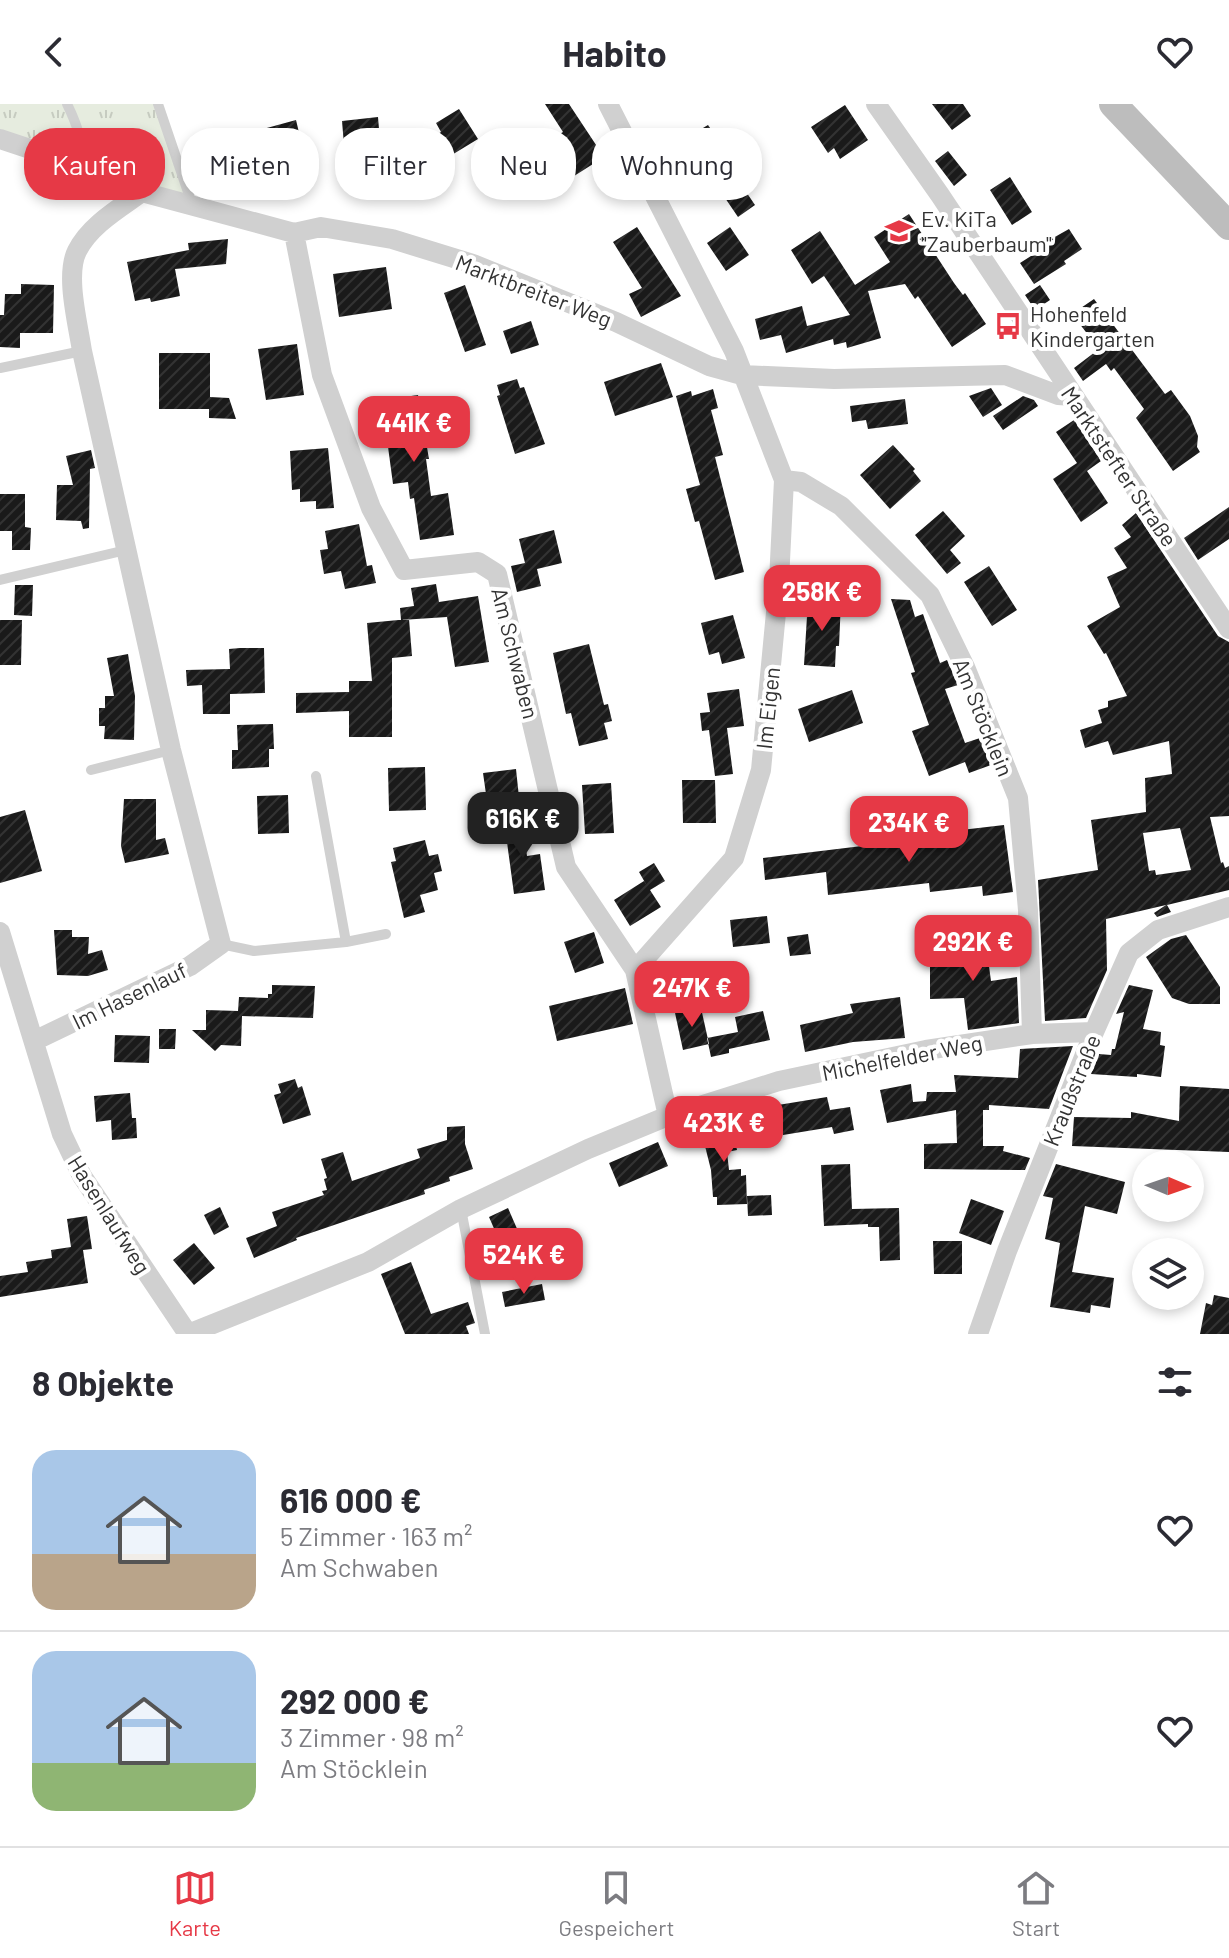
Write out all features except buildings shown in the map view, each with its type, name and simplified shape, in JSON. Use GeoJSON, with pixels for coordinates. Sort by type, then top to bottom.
{"type":"FeatureCollection","features":[{"type":"Feature","properties":{"kind":"main road"},"geometry":{"type":"LineString","coordinates":[[1113,104],[1229,226]]}},
{"type":"Feature","properties":{"kind":"street","name":"Im Eigen"},"geometry":{"type":"LineString","coordinates":[[608,104],[734,351],[784,480],[779,581],[761,770],[748,814],[734,858],[635,970]]}},
{"type":"Feature","properties":{"kind":"street","name":"Marktstefter Straße"},"geometry":{"type":"LineString","coordinates":[[876,104],[1229,629]]}},
{"type":"Feature","properties":{"kind":"street","name":"Marktbreiter Weg"},"geometry":{"type":"LineString","coordinates":[[0,139],[24,147]]}},
{"type":"Feature","properties":{"kind":"street","name":"Marktbreiter Weg"},"geometry":{"type":"LineString","coordinates":[[165,198],[294,233],[321,227],[392,239],[473,264],[616,322],[709,366],[742,375],[834,379],[1005,375],[1058,395],[1073,396]]}},
{"type":"Feature","properties":{"kind":"street"},"geometry":{"type":"LineString","coordinates":[[131,200],[102,221],[76,251],[72,289],[82,351],[171,750],[221,944]]}},
{"type":"Feature","properties":{"kind":"street","name":"Am Schwaben"},"geometry":{"type":"LineString","coordinates":[[294,233],[322,375],[371,508],[404,570],[478,562],[497,574],[566,867],[635,970]]}},
{"type":"Feature","properties":{"kind":"street","name":"Am Stöcklein"},"geometry":{"type":"LineString","coordinates":[[784,480],[801,482],[841,506],[930,595],[965,667],[1018,798],[1028,910],[1032,1034]]}},
{"type":"Feature","properties":{"kind":"street","name":"Kraußstraße"},"geometry":{"type":"LineString","coordinates":[[978,1334],[1007,1251],[1094,1032],[1129,953],[1158,930],[1229,907]]}},
{"type":"Feature","properties":{"kind":"street","name":"Hasenlaufweg"},"geometry":{"type":"LineString","coordinates":[[0,932],[62,1134],[82,1176],[188,1334]]}},
{"type":"Feature","properties":{"kind":"street","name":"Im Hasenlauf"},"geometry":{"type":"LineString","coordinates":[[34,1041],[190,966],[221,944]]}},
{"type":"Feature","properties":{"kind":"street"},"geometry":{"type":"LineString","coordinates":[[635,970],[668,1116]]}},
{"type":"Feature","properties":{"kind":"street","name":"Michelfelder Weg"},"geometry":{"type":"LineString","coordinates":[[188,1334],[368,1262],[461,1209],[588,1149],[668,1116],[779,1081],[926,1050],[1032,1034],[1094,1032]]}},
{"type":"Feature","properties":{"kind":"lane"},"geometry":{"type":"LineString","coordinates":[[67,104],[77,128]]}},
{"type":"Feature","properties":{"kind":"lane"},"geometry":{"type":"LineString","coordinates":[[158,104],[193,206]]}},
{"type":"Feature","properties":{"kind":"lane"},"geometry":{"type":"LineString","coordinates":[[0,368],[82,351]]}},
{"type":"Feature","properties":{"kind":"lane"},"geometry":{"type":"LineString","coordinates":[[0,580],[126,550]]}},
{"type":"Feature","properties":{"kind":"lane"},"geometry":{"type":"LineString","coordinates":[[91,770],[171,750]]}},
{"type":"Feature","properties":{"kind":"lane"},"geometry":{"type":"LineString","coordinates":[[316,776],[346,942]]}},
{"type":"Feature","properties":{"kind":"lane"},"geometry":{"type":"LineString","coordinates":[[221,944],[254,951],[346,942],[386,934]]}},
{"type":"Feature","properties":{"kind":"lane"},"geometry":{"type":"LineString","coordinates":[[461,1209],[485,1334]]}},
{"type":"Feature","properties":{"kind":"green space"},"geometry":{"type":"Polygon","coordinates":[[[0,104],[158,104],[181,171],[181,200],[191,200],[193,206],[165,196],[165,128],[24,128],[24,147],[0,139],[0,104]]]}},
{"type":"Feature","properties":{"kind":"place","name":"Ev. KiTa \"Zauberbaum\""},"geometry":{"type":"Point","coordinates":[899,231]}},
{"type":"Feature","properties":{"kind":"place","name":"Hohenfeld Kindergarten"},"geometry":{"type":"Point","coordinates":[1008,326]}}]}
